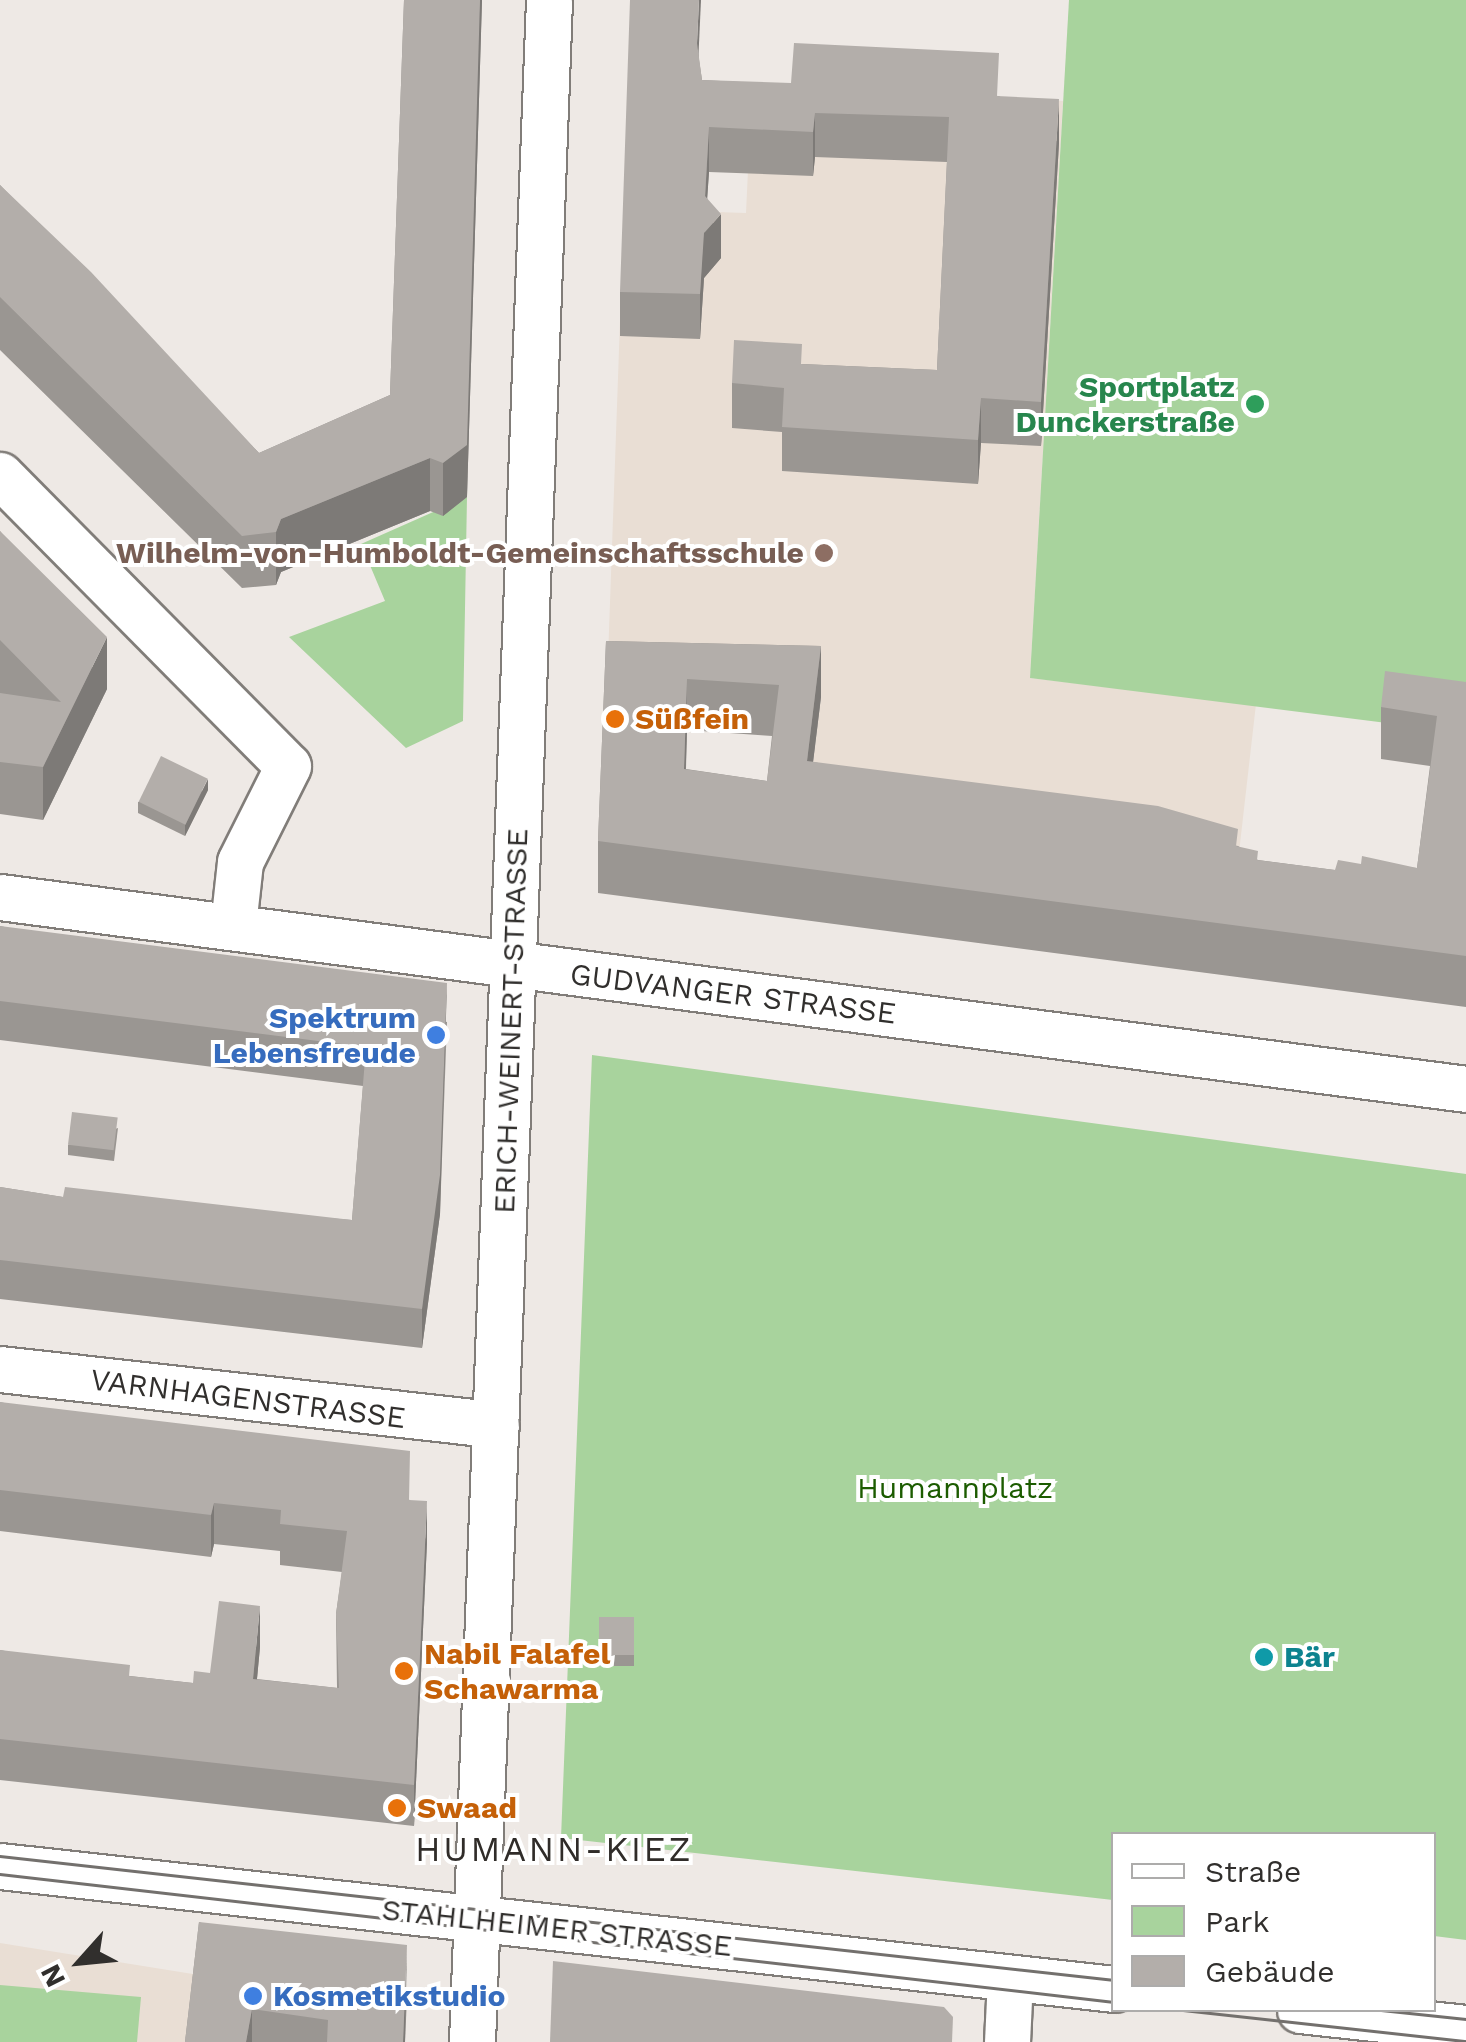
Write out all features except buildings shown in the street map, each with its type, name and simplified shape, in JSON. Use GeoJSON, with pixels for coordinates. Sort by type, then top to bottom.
{"type":"FeatureCollection","features":[{"type":"Feature","properties":{"kind":"street","name":"ERICH-WEINERT-STRASSE"},"geometry":{"type":"LineString","coordinates":[[472,2042],[549,0]]}},
{"type":"Feature","properties":{"kind":"street"},"geometry":{"type":"LineString","coordinates":[[0,475],[288,766],[240,862],[232,924]]}},
{"type":"Feature","properties":{"kind":"street","name":"GUDVANGER STRASSE"},"geometry":{"type":"LineString","coordinates":[[0,897],[232,924],[1466,1089]]}},
{"type":"Feature","properties":{"kind":"street","name":"VARNHAGENSTRASSE"},"geometry":{"type":"LineString","coordinates":[[0,1368],[496,1425]]}},
{"type":"Feature","properties":{"kind":"street","name":"STAHLHEIMER STRASSE"},"geometry":{"type":"LineString","coordinates":[[0,1866],[1111,1989]]}},
{"type":"Feature","properties":{"kind":"street"},"geometry":{"type":"LineString","coordinates":[[1007,2042],[1010,1978]]}},
{"type":"Feature","properties":{"kind":"street"},"geometry":{"type":"LineString","coordinates":[[1318,2012],[1466,2028]]}},
{"type":"Feature","properties":{"kind":"shaded area","name":"Wilhelm-von-Humboldt-Gemeinschaftsschule"},"geometry":{"type":"Polygon","coordinates":[[[752,85],[1063,101],[1030,678],[1256,704],[1225,975],[794,918],[821,697],[608,659],[624,209],[746,213],[752,85]]]}},
{"type":"Feature","properties":{"kind":"shaded area"},"geometry":{"type":"Polygon","coordinates":[[[0,1943],[199,1975],[191,2042],[0,2042],[0,1943]]]}},
{"type":"Feature","properties":{"kind":"green space","name":"Sportplatz Dunckerstraße"},"geometry":{"type":"Polygon","coordinates":[[[1069,0],[1466,0],[1466,733],[1030,678],[1069,0]]]}},
{"type":"Feature","properties":{"kind":"green space"},"geometry":{"type":"Polygon","coordinates":[[[467,497],[463,721],[406,748],[289,637],[385,601],[361,544],[467,497]]]}},
{"type":"Feature","properties":{"kind":"green space","name":"Humannplatz"},"geometry":{"type":"Polygon","coordinates":[[[592,1055],[1466,1174],[1466,1940],[1436,1936],[1436,1832],[1111,1832],[1111,1900],[561,1838],[592,1055]]]}},
{"type":"Feature","properties":{"kind":"green space"},"geometry":{"type":"Polygon","coordinates":[[[0,1985],[141,1997],[137,2042],[0,2042],[0,1985]]]}},
{"type":"Feature","properties":{"kind":"tram line"},"geometry":{"type":"LineString","coordinates":[[0,1856],[1111,1980]]}},
{"type":"Feature","properties":{"kind":"tram line"},"geometry":{"type":"LineString","coordinates":[[0,1874],[1111,2002]]}},
{"type":"Feature","properties":{"kind":"tram line"},"geometry":{"type":"LineString","coordinates":[[1201,2012],[1466,2041]]}},
{"type":"Feature","properties":{"kind":"tram line"},"geometry":{"type":"LineString","coordinates":[[1400,2012],[1466,2019]]}},
{"type":"Feature","properties":{"kind":"place","name":"Sportplatz Dunckerstraße"},"geometry":{"type":"Point","coordinates":[1255,404]}},
{"type":"Feature","properties":{"kind":"place","name":"Wilhelm-von-Humboldt-Gemeinschaftsschule"},"geometry":{"type":"Point","coordinates":[824,553]}},
{"type":"Feature","properties":{"kind":"place","name":"Süßfein"},"geometry":{"type":"Point","coordinates":[615,719]}},
{"type":"Feature","properties":{"kind":"place","name":"Spektrum Lebensfreude"},"geometry":{"type":"Point","coordinates":[436,1035]}},
{"type":"Feature","properties":{"kind":"place","name":"Bär"},"geometry":{"type":"Point","coordinates":[1264,1657]}},
{"type":"Feature","properties":{"kind":"place","name":"Nabil Falafel Schawarma"},"geometry":{"type":"Point","coordinates":[404,1671]}},
{"type":"Feature","properties":{"kind":"place","name":"Swaad"},"geometry":{"type":"Point","coordinates":[397,1808]}},
{"type":"Feature","properties":{"kind":"place","name":"Kosmetikstudio"},"geometry":{"type":"Point","coordinates":[253,1996]}},
{"type":"Feature","properties":{"kind":"district","name":"HUMANN-KIEZ"},"geometry":{"type":"Point","coordinates":[554,1849]}}]}
